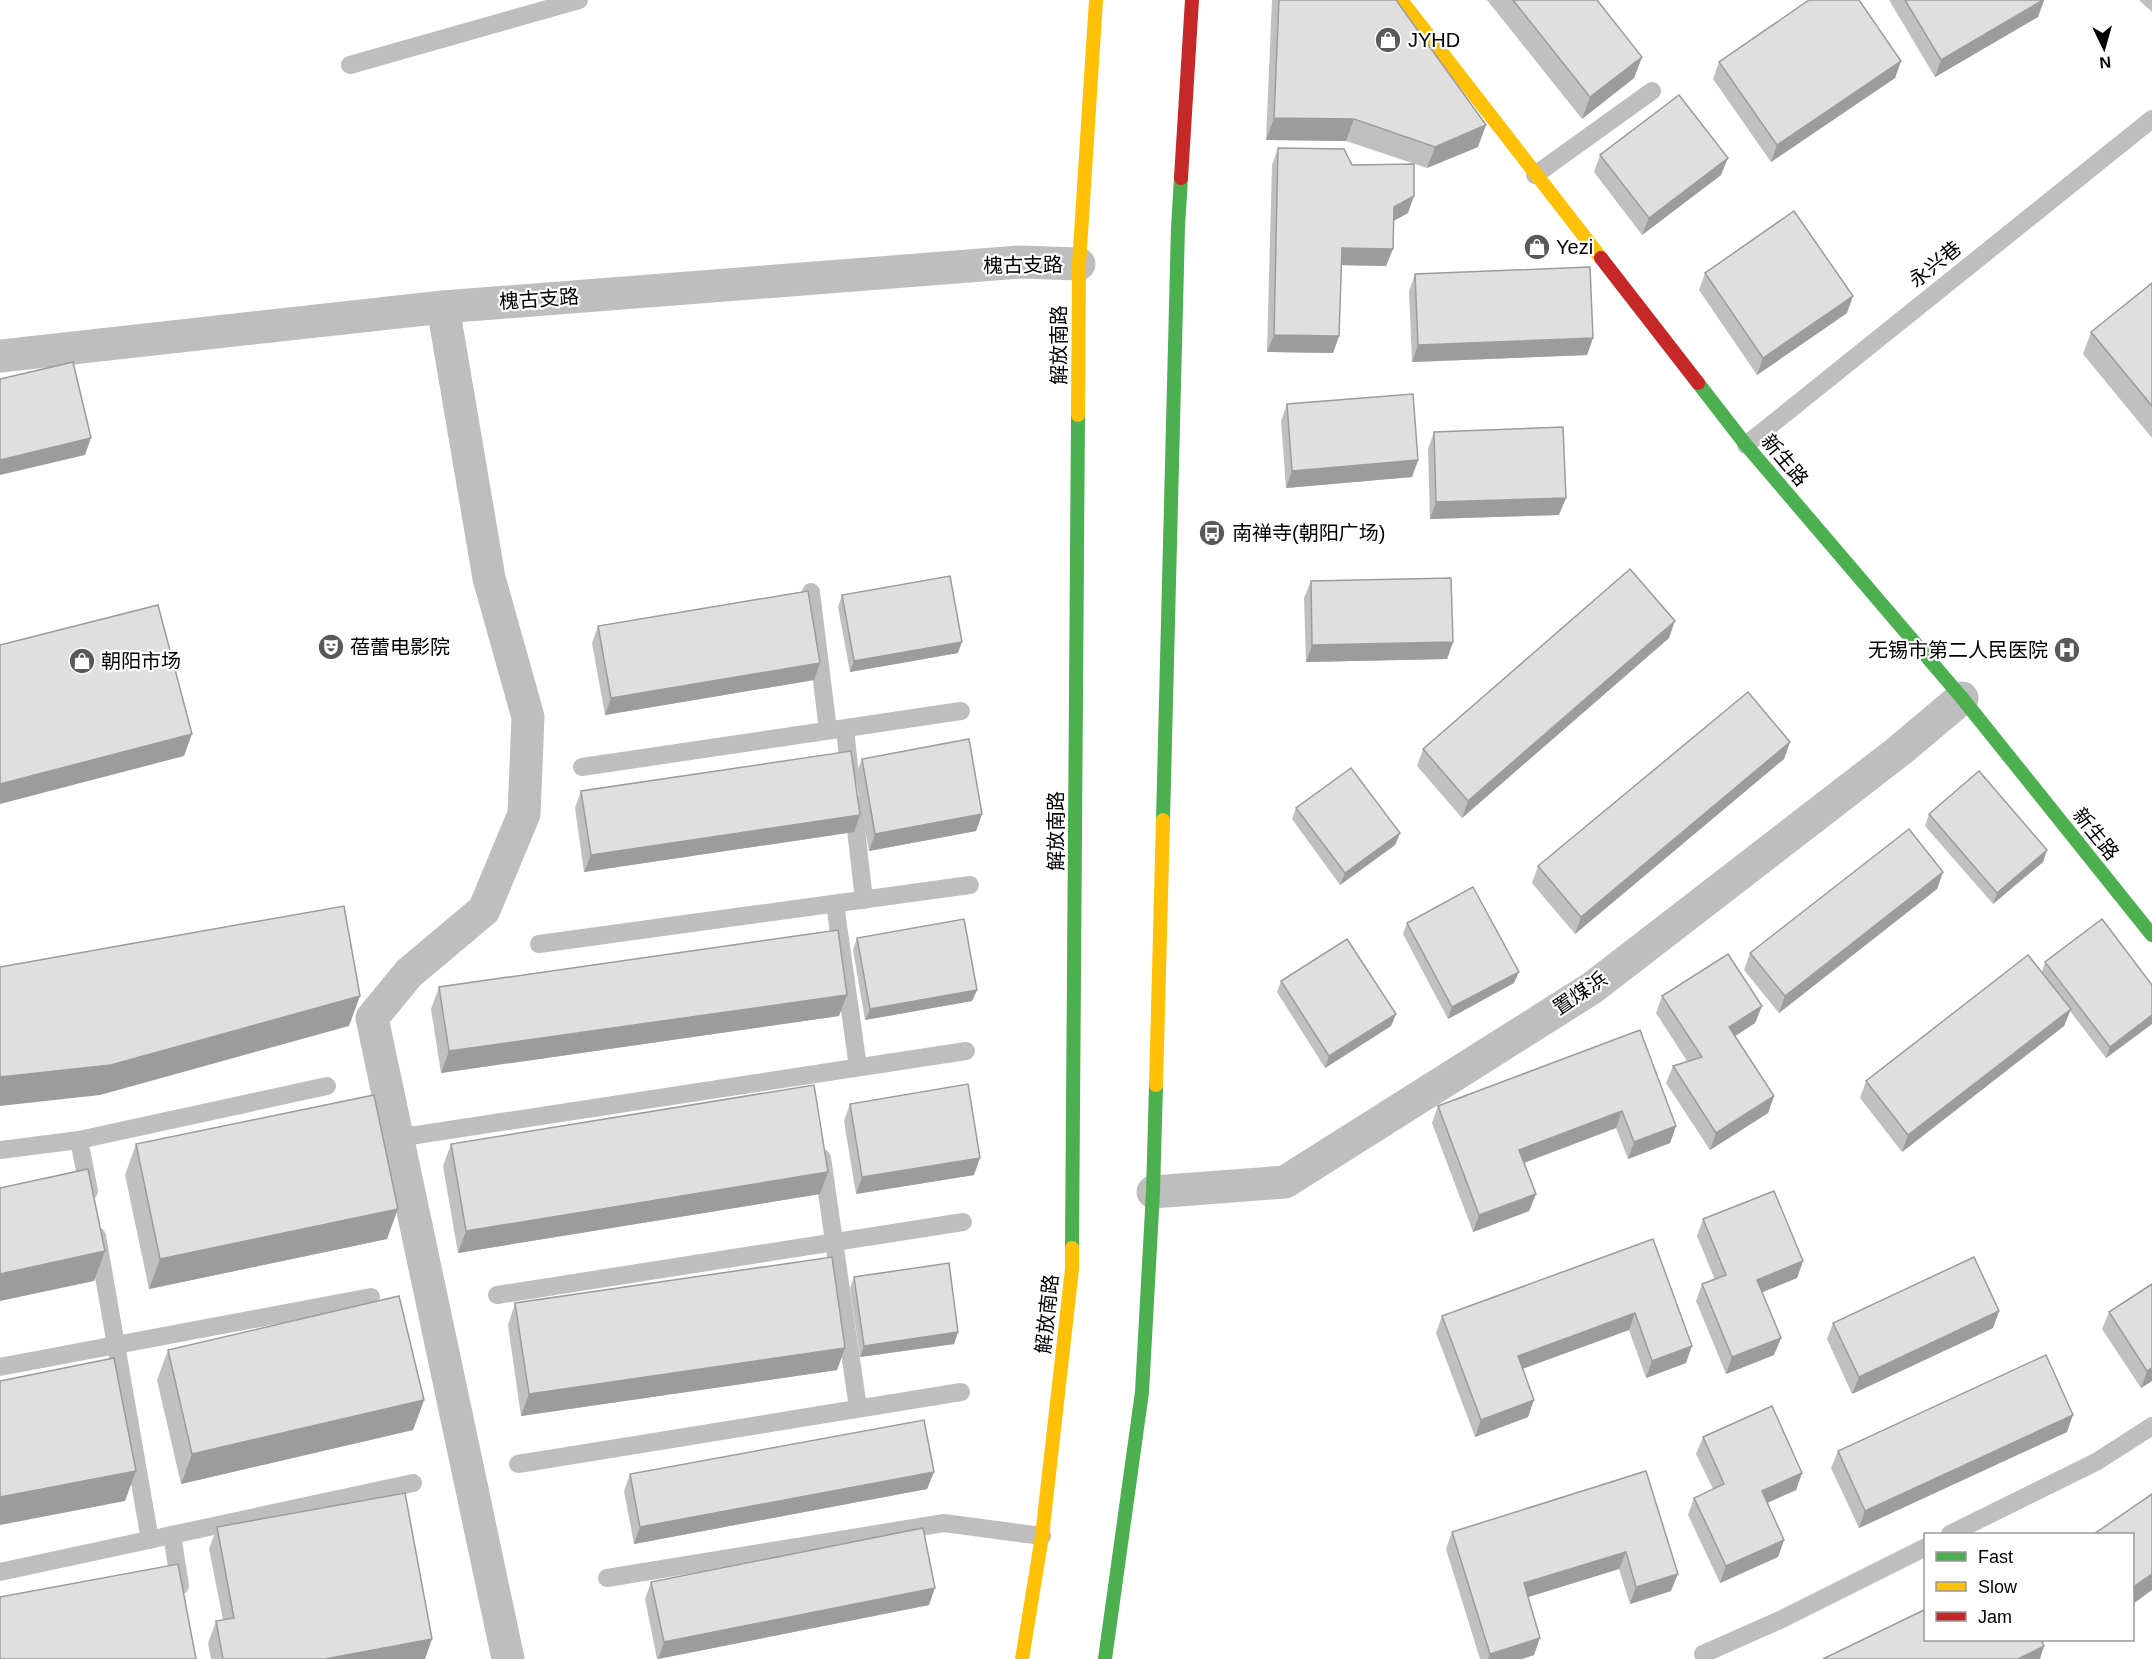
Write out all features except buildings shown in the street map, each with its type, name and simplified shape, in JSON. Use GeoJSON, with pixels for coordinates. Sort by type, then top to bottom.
{"type":"FeatureCollection","features":[{"type":"Feature","properties":{"kind":"main road","name":"解放南路"},"geometry":{"type":"LineString","coordinates":[[1022,1659],[1042,1536],[1072,1269],[1079,264],[1096,0]]}},
{"type":"Feature","properties":{"kind":"main road"},"geometry":{"type":"LineString","coordinates":[[1105,1659],[1142,1392],[1153,1192],[1178,227],[1192,0]]}},
{"type":"Feature","properties":{"kind":"main road","name":"新生路"},"geometry":{"type":"LineString","coordinates":[[1401,0],[1746,445],[1962,698],[2152,935]]}},
{"type":"Feature","properties":{"kind":"street","name":"槐古支路"},"geometry":{"type":"LineString","coordinates":[[0,356],[443,307],[1020,262],[1079,264]]}},
{"type":"Feature","properties":{"kind":"street"},"geometry":{"type":"LineString","coordinates":[[443,307],[489,578],[528,717],[524,814],[484,910],[409,973],[372,1018],[508,1659]]}},
{"type":"Feature","properties":{"kind":"street","name":"置煤浜"},"geometry":{"type":"LineString","coordinates":[[1153,1192],[1285,1182],[1592,988],[1899,751],[1962,698]]}},
{"type":"Feature","properties":{"kind":"lane"},"geometry":{"type":"LineString","coordinates":[[350,65],[579,0]]}},
{"type":"Feature","properties":{"kind":"lane"},"geometry":{"type":"LineString","coordinates":[[1535,175],[1652,91]]}},
{"type":"Feature","properties":{"kind":"lane","name":"永兴巷"},"geometry":{"type":"LineString","coordinates":[[1746,445],[2152,119]]}},
{"type":"Feature","properties":{"kind":"lane"},"geometry":{"type":"LineString","coordinates":[[811,592],[864,900]]}},
{"type":"Feature","properties":{"kind":"lane"},"geometry":{"type":"LineString","coordinates":[[582,767],[961,711]]}},
{"type":"Feature","properties":{"kind":"lane"},"geometry":{"type":"LineString","coordinates":[[539,944],[970,885]]}},
{"type":"Feature","properties":{"kind":"lane"},"geometry":{"type":"LineString","coordinates":[[835,904],[858,1067]]}},
{"type":"Feature","properties":{"kind":"lane"},"geometry":{"type":"LineString","coordinates":[[397,1138],[966,1051]]}},
{"type":"Feature","properties":{"kind":"lane"},"geometry":{"type":"LineString","coordinates":[[810,1075],[814,1097]]}},
{"type":"Feature","properties":{"kind":"lane"},"geometry":{"type":"LineString","coordinates":[[0,1150],[79,1140],[327,1086]]}},
{"type":"Feature","properties":{"kind":"lane"},"geometry":{"type":"LineString","coordinates":[[79,1140],[150,1540]]}},
{"type":"Feature","properties":{"kind":"lane"},"geometry":{"type":"LineString","coordinates":[[820,1142],[858,1408]]}},
{"type":"Feature","properties":{"kind":"lane"},"geometry":{"type":"LineString","coordinates":[[496,1295],[963,1222]]}},
{"type":"Feature","properties":{"kind":"lane"},"geometry":{"type":"LineString","coordinates":[[0,1367],[371,1297]]}},
{"type":"Feature","properties":{"kind":"lane"},"geometry":{"type":"LineString","coordinates":[[518,1464],[961,1392]]}},
{"type":"Feature","properties":{"kind":"lane"},"geometry":{"type":"LineString","coordinates":[[1952,1533],[2096,1462],[2152,1426]]}},
{"type":"Feature","properties":{"kind":"lane"},"geometry":{"type":"LineString","coordinates":[[0,1572],[413,1483]]}},
{"type":"Feature","properties":{"kind":"lane"},"geometry":{"type":"LineString","coordinates":[[607,1578],[944,1524],[1042,1536]]}},
{"type":"Feature","properties":{"kind":"lane"},"geometry":{"type":"LineString","coordinates":[[172,1535],[183,1603]]}},
{"type":"Feature","properties":{"kind":"lane"},"geometry":{"type":"LineString","coordinates":[[1703,1654],[1780,1620],[1924,1548]]}},
{"type":"Feature","properties":{"kind":"traffic: fast"},"geometry":{"type":"LineString","coordinates":[[1163,820],[1181,178]]}},
{"type":"Feature","properties":{"kind":"traffic: fast"},"geometry":{"type":"LineString","coordinates":[[1698,383],[1746,445],[1962,698],[2152,935]]}},
{"type":"Feature","properties":{"kind":"traffic: fast"},"geometry":{"type":"LineString","coordinates":[[1072,1248],[1078,415]]}},
{"type":"Feature","properties":{"kind":"traffic: fast"},"geometry":{"type":"LineString","coordinates":[[1105,1659],[1142,1392],[1153,1192],[1156,1085]]}},
{"type":"Feature","properties":{"kind":"traffic: slow"},"geometry":{"type":"LineString","coordinates":[[1078,415],[1079,264],[1096,0]]}},
{"type":"Feature","properties":{"kind":"traffic: slow"},"geometry":{"type":"LineString","coordinates":[[1401,0],[1601,258]]}},
{"type":"Feature","properties":{"kind":"traffic: slow"},"geometry":{"type":"LineString","coordinates":[[1156,1085],[1163,820]]}},
{"type":"Feature","properties":{"kind":"traffic: slow"},"geometry":{"type":"LineString","coordinates":[[1022,1659],[1042,1536],[1072,1269],[1072,1248]]}},
{"type":"Feature","properties":{"kind":"traffic: jam"},"geometry":{"type":"LineString","coordinates":[[1181,178],[1192,0]]}},
{"type":"Feature","properties":{"kind":"traffic: jam"},"geometry":{"type":"LineString","coordinates":[[1601,258],[1698,383]]}},
{"type":"Feature","properties":{"kind":"place","name":"JYHD"},"geometry":{"type":"Point","coordinates":[1388,40]}},
{"type":"Feature","properties":{"kind":"place","name":"Yezi"},"geometry":{"type":"Point","coordinates":[1537,247]}},
{"type":"Feature","properties":{"kind":"place","name":"南禅寺(朝阳广场)"},"geometry":{"type":"Point","coordinates":[1212,533]}},
{"type":"Feature","properties":{"kind":"place","name":"蓓蕾电影院"},"geometry":{"type":"Point","coordinates":[331,647]}},
{"type":"Feature","properties":{"kind":"place","name":"无锡市第二人民医院"},"geometry":{"type":"Point","coordinates":[2067,650]}},
{"type":"Feature","properties":{"kind":"place","name":"朝阳市场"},"geometry":{"type":"Point","coordinates":[82,661]}}]}
